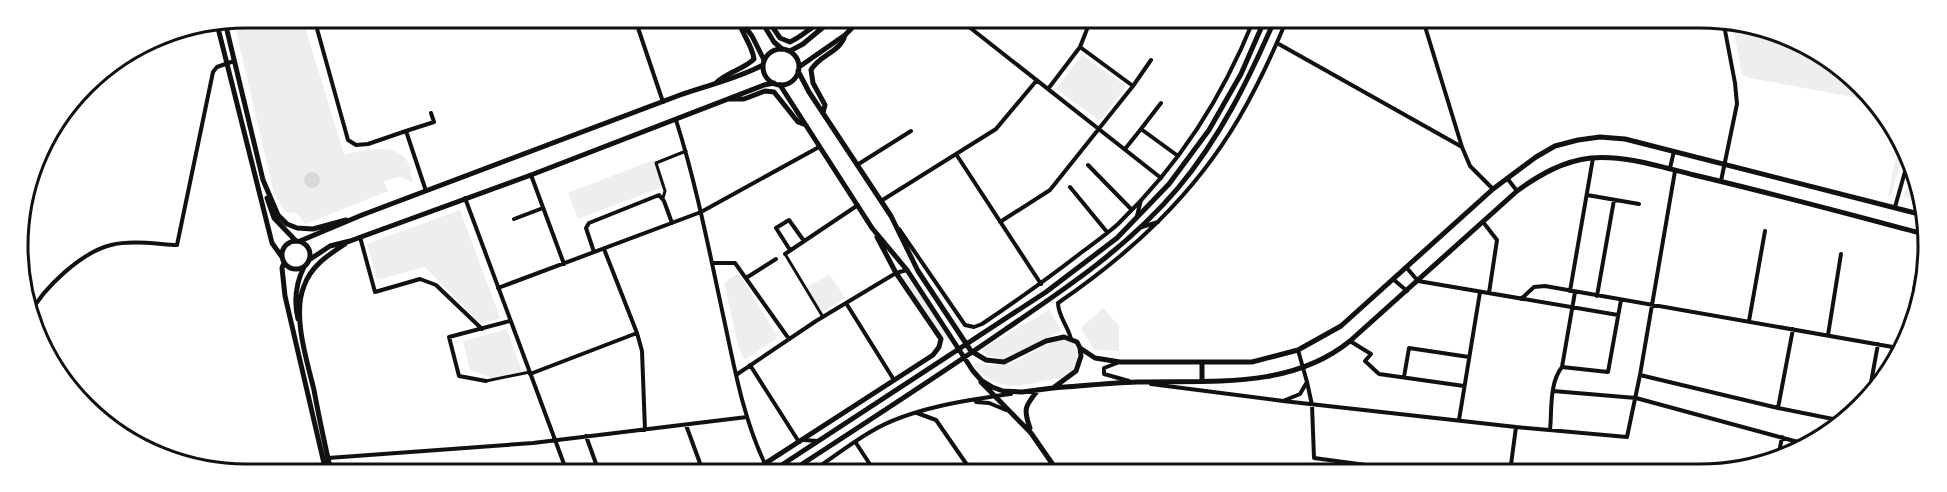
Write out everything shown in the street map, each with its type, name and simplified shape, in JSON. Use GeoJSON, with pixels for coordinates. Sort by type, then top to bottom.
{"type":"FeatureCollection","features":[{"type":"Feature","properties":{"kind":"street"},"geometry":{"type":"LineString","coordinates":[[317,28],[348,140],[356,145],[368,144],[434,122],[431,113]]}},
{"type":"Feature","properties":{"kind":"street"},"geometry":{"type":"LineString","coordinates":[[638,28],[663,102]]}},
{"type":"Feature","properties":{"kind":"street"},"geometry":{"type":"LineString","coordinates":[[717,82],[726,74],[750,64],[754,59],[753,51],[740,28]]}},
{"type":"Feature","properties":{"kind":"street"},"geometry":{"type":"LineString","coordinates":[[676,120],[701,212],[736,375],[757,448],[765,464],[933,355],[941,339],[896,273],[872,228],[820,146],[777,84],[768,79],[764,73],[764,62],[746,28]]}},
{"type":"Feature","properties":{"kind":"street"},"geometry":{"type":"LineString","coordinates":[[765,28],[774,42],[782,49]]}},
{"type":"Feature","properties":{"kind":"street"},"geometry":{"type":"LineString","coordinates":[[773,28],[780,38],[790,42],[811,28]]}},
{"type":"Feature","properties":{"kind":"street"},"geometry":{"type":"LineString","coordinates":[[790,51],[803,44],[822,28]]}},
{"type":"Feature","properties":{"kind":"street"},"geometry":{"type":"LineString","coordinates":[[218,30],[273,243],[283,260],[294,269],[307,263],[330,246],[350,241],[531,175],[764,85],[792,81],[799,69],[852,28]]}},
{"type":"Feature","properties":{"kind":"street"},"geometry":{"type":"LineString","coordinates":[[971,28],[1161,178]]}},
{"type":"Feature","properties":{"kind":"street"},"geometry":{"type":"LineString","coordinates":[[1048,89],[1080,47],[1087,28]]}},
{"type":"Feature","properties":{"kind":"street"},"geometry":{"type":"LineString","coordinates":[[324,464],[285,296],[282,268],[285,246],[663,102],[717,82],[736,78],[764,62],[771,51],[782,49],[790,51],[798,60],[799,69],[809,92],[857,165],[966,325],[974,327],[1041,284],[1107,232],[1161,178],[1196,133],[1237,61],[1250,28]]}},
{"type":"Feature","properties":{"kind":"street"},"geometry":{"type":"LineString","coordinates":[[783,464],[1091,260],[1136,221],[1169,184],[1209,130],[1241,74],[1261,28]]}},
{"type":"Feature","properties":{"kind":"street"},"geometry":{"type":"LineString","coordinates":[[802,464],[952,366],[1096,266],[1142,227],[1179,188],[1216,135],[1249,78],[1271,28]]}},
{"type":"Feature","properties":{"kind":"street"},"geometry":{"type":"LineString","coordinates":[[1071,339],[1058,311],[1058,303],[1101,274],[1159,222],[1203,172],[1239,118],[1283,28]]}},
{"type":"Feature","properties":{"kind":"street"},"geometry":{"type":"LineString","coordinates":[[1425,28],[1462,147],[1470,165],[1493,189]]}},
{"type":"Feature","properties":{"kind":"street"},"geometry":{"type":"LineString","coordinates":[[227,29],[269,206],[274,218],[298,241],[304,243],[309,251],[307,263],[301,273],[296,311],[330,464]]}},
{"type":"Feature","properties":{"kind":"street"},"geometry":{"type":"LineString","coordinates":[[1721,181],[1737,104],[1725,30]]}},
{"type":"Feature","properties":{"kind":"street"},"geometry":{"type":"LineString","coordinates":[[823,113],[825,105],[813,82],[811,70],[814,64],[843,43],[845,35]]}},
{"type":"Feature","properties":{"kind":"street"},"geometry":{"type":"LineString","coordinates":[[1277,43],[1462,147]]}},
{"type":"Feature","properties":{"kind":"street"},"geometry":{"type":"LineString","coordinates":[[1080,47],[1133,86]]}},
{"type":"Feature","properties":{"kind":"street"},"geometry":{"type":"LineString","coordinates":[[1000,222],[1050,190],[1151,60]]}},
{"type":"Feature","properties":{"kind":"street"},"geometry":{"type":"LineString","coordinates":[[37,304],[47,288],[63,273],[102,248],[124,244],[177,245],[213,72],[217,66],[234,61]]}},
{"type":"Feature","properties":{"kind":"street"},"geometry":{"type":"LineString","coordinates":[[881,201],[996,129],[1037,80]]}},
{"type":"Feature","properties":{"kind":"street"},"geometry":{"type":"LineString","coordinates":[[729,99],[744,99],[765,91],[774,92],[798,123],[806,125]]}},
{"type":"Feature","properties":{"kind":"street"},"geometry":{"type":"LineString","coordinates":[[1125,149],[1161,103]]}},
{"type":"Feature","properties":{"kind":"street"},"geometry":{"type":"LineString","coordinates":[[1141,129],[1178,156]]}},
{"type":"Feature","properties":{"kind":"street"},"geometry":{"type":"LineString","coordinates":[[406,131],[426,191]]}},
{"type":"Feature","properties":{"kind":"street"},"geometry":{"type":"LineString","coordinates":[[857,165],[910,131]]}},
{"type":"Feature","properties":{"kind":"street"},"geometry":{"type":"LineString","coordinates":[[1080,348],[1095,358],[1120,362],[1252,362],[1298,350],[1341,326],[1507,178],[1555,146],[1578,140],[1600,137],[1625,139],[1916,212]]}},
{"type":"Feature","properties":{"kind":"street"},"geometry":{"type":"LineString","coordinates":[[498,288],[701,212],[820,146]]}},
{"type":"Feature","properties":{"kind":"street"},"geometry":{"type":"LineString","coordinates":[[1182,151],[1196,148]]}},
{"type":"Feature","properties":{"kind":"street"},"geometry":{"type":"LineString","coordinates":[[662,199],[665,191],[655,163],[686,151]]}},
{"type":"Feature","properties":{"kind":"street"},"geometry":{"type":"LineString","coordinates":[[1120,362],[1106,365],[1104,374],[1135,382],[1312,405],[1627,437],[1640,375],[1674,151]]}},
{"type":"Feature","properties":{"kind":"street"},"geometry":{"type":"LineString","coordinates":[[956,154],[1041,284]]}},
{"type":"Feature","properties":{"kind":"street"},"geometry":{"type":"LineString","coordinates":[[1570,291],[1593,158]]}},
{"type":"Feature","properties":{"kind":"street"},"geometry":{"type":"LineString","coordinates":[[823,464],[873,430],[916,412],[994,396],[1053,388],[1135,382],[1262,379],[1303,368],[1339,350],[1350,341],[1517,191],[1541,174],[1579,160],[1625,159],[1721,181],[1918,232]]}},
{"type":"Feature","properties":{"kind":"street"},"geometry":{"type":"LineString","coordinates":[[1088,165],[1132,209]]}},
{"type":"Feature","properties":{"kind":"street"},"geometry":{"type":"LineString","coordinates":[[1895,207],[1905,171]]}},
{"type":"Feature","properties":{"kind":"street"},"geometry":{"type":"LineString","coordinates":[[531,175],[564,264]]}},
{"type":"Feature","properties":{"kind":"street"},"geometry":{"type":"LineString","coordinates":[[1507,178],[1517,191]]}},
{"type":"Feature","properties":{"kind":"street"},"geometry":{"type":"LineString","coordinates":[[263,180],[270,201],[278,215],[287,224],[297,228],[312,229],[362,215]]}},
{"type":"Feature","properties":{"kind":"street"},"geometry":{"type":"LineString","coordinates":[[1070,187],[1107,232]]}},
{"type":"Feature","properties":{"kind":"street"},"geometry":{"type":"LineString","coordinates":[[594,252],[585,228],[588,223],[659,195],[672,223]]}},
{"type":"Feature","properties":{"kind":"street"},"geometry":{"type":"LineString","coordinates":[[1587,195],[1639,204]]}},
{"type":"Feature","properties":{"kind":"street"},"geometry":{"type":"LineString","coordinates":[[465,198],[564,464]]}},
{"type":"Feature","properties":{"kind":"street"},"geometry":{"type":"LineString","coordinates":[[1136,221],[1141,199]]}},
{"type":"Feature","properties":{"kind":"street"},"geometry":{"type":"LineString","coordinates":[[1597,296],[1614,200]]}},
{"type":"Feature","properties":{"kind":"street"},"geometry":{"type":"LineString","coordinates":[[787,252],[858,206]]}},
{"type":"Feature","properties":{"kind":"street"},"geometry":{"type":"LineString","coordinates":[[514,219],[543,208]]}},
{"type":"Feature","properties":{"kind":"street"},"geometry":{"type":"LineString","coordinates":[[891,216],[918,271],[971,351],[986,360],[1004,362],[1056,337],[1077,342],[1081,356],[1076,371],[1053,388]]}},
{"type":"Feature","properties":{"kind":"street"},"geometry":{"type":"LineString","coordinates":[[804,241],[789,220],[776,228],[823,317]]}},
{"type":"Feature","properties":{"kind":"street"},"geometry":{"type":"LineString","coordinates":[[1142,227],[1159,222]]}},
{"type":"Feature","properties":{"kind":"street"},"geometry":{"type":"LineString","coordinates":[[1483,222],[1497,240],[1489,293]]}},
{"type":"Feature","properties":{"kind":"street"},"geometry":{"type":"LineString","coordinates":[[872,228],[907,270],[973,371],[1031,433],[1052,464]]}},
{"type":"Feature","properties":{"kind":"street"},"geometry":{"type":"LineString","coordinates":[[1749,321],[1765,231]]}},
{"type":"Feature","properties":{"kind":"street"},"geometry":{"type":"LineString","coordinates":[[360,237],[375,292],[420,279],[436,285],[482,329]]}},
{"type":"Feature","properties":{"kind":"street"},"geometry":{"type":"LineString","coordinates":[[303,341],[300,310],[304,283],[322,259],[350,241]]}},
{"type":"Feature","properties":{"kind":"street"},"geometry":{"type":"LineString","coordinates":[[604,249],[642,351],[645,430]]}},
{"type":"Feature","properties":{"kind":"street"},"geometry":{"type":"LineString","coordinates":[[1828,335],[1842,254]]}},
{"type":"Feature","properties":{"kind":"street"},"geometry":{"type":"LineString","coordinates":[[746,278],[776,259]]}},
{"type":"Feature","properties":{"kind":"street"},"geometry":{"type":"LineString","coordinates":[[712,263],[735,263],[789,339]]}},
{"type":"Feature","properties":{"kind":"street"},"geometry":{"type":"LineString","coordinates":[[1406,267],[1418,281],[1618,315]]}},
{"type":"Feature","properties":{"kind":"street"},"geometry":{"type":"LineString","coordinates":[[736,375],[823,317],[896,273],[907,270]]}},
{"type":"Feature","properties":{"kind":"street"},"geometry":{"type":"LineString","coordinates":[[1393,279],[1407,291]]}},
{"type":"Feature","properties":{"kind":"street"},"geometry":{"type":"LineString","coordinates":[[1521,299],[1534,287],[1545,286],[1893,347]]}},
{"type":"Feature","properties":{"kind":"street"},"geometry":{"type":"LineString","coordinates":[[1458,420],[1480,292]]}},
{"type":"Feature","properties":{"kind":"street"},"geometry":{"type":"LineString","coordinates":[[1550,430],[1553,391],[1558,372],[1562,367],[1575,292]]}},
{"type":"Feature","properties":{"kind":"street"},"geometry":{"type":"LineString","coordinates":[[1562,367],[1608,372],[1621,300]]}},
{"type":"Feature","properties":{"kind":"street"},"geometry":{"type":"LineString","coordinates":[[846,303],[894,380]]}},
{"type":"Feature","properties":{"kind":"street"},"geometry":{"type":"LineString","coordinates":[[510,321],[448,337],[459,376],[486,381],[530,373],[637,333]]}},
{"type":"Feature","properties":{"kind":"street"},"geometry":{"type":"LineString","coordinates":[[1778,408],[1792,329]]}},
{"type":"Feature","properties":{"kind":"street"},"geometry":{"type":"LineString","coordinates":[[1350,341],[1371,354],[1365,361],[1379,374],[1464,386]]}},
{"type":"Feature","properties":{"kind":"street"},"geometry":{"type":"LineString","coordinates":[[1871,381],[1878,344]]}},
{"type":"Feature","properties":{"kind":"street"},"geometry":{"type":"LineString","coordinates":[[1404,377],[1409,348],[1469,357]]}},
{"type":"Feature","properties":{"kind":"street"},"geometry":{"type":"LineString","coordinates":[[1298,350],[1312,405],[1314,458],[1359,464]]}},
{"type":"Feature","properties":{"kind":"street"},"geometry":{"type":"LineString","coordinates":[[1202,362],[1202,381]]}},
{"type":"Feature","properties":{"kind":"street"},"geometry":{"type":"LineString","coordinates":[[750,365],[801,441]]}},
{"type":"Feature","properties":{"kind":"street"},"geometry":{"type":"LineString","coordinates":[[973,371],[992,387],[1003,391],[1022,392]]}},
{"type":"Feature","properties":{"kind":"street"},"geometry":{"type":"LineString","coordinates":[[1640,375],[1833,419]]}},
{"type":"Feature","properties":{"kind":"street"},"geometry":{"type":"LineString","coordinates":[[1283,401],[1300,394],[1306,382]]}},
{"type":"Feature","properties":{"kind":"street"},"geometry":{"type":"LineString","coordinates":[[1031,433],[1025,416],[1025,407],[1038,390]]}},
{"type":"Feature","properties":{"kind":"street"},"geometry":{"type":"LineString","coordinates":[[1553,391],[1636,398],[1796,441]]}},
{"type":"Feature","properties":{"kind":"street"},"geometry":{"type":"LineString","coordinates":[[969,402],[989,403],[1009,411]]}},
{"type":"Feature","properties":{"kind":"street"},"geometry":{"type":"LineString","coordinates":[[916,412],[936,420],[966,464]]}},
{"type":"Feature","properties":{"kind":"street"},"geometry":{"type":"LineString","coordinates":[[328,458],[533,443],[747,417]]}},
{"type":"Feature","properties":{"kind":"street"},"geometry":{"type":"LineString","coordinates":[[686,425],[700,464]]}},
{"type":"Feature","properties":{"kind":"street"},"geometry":{"type":"LineString","coordinates":[[1511,464],[1516,427]]}},
{"type":"Feature","properties":{"kind":"street"},"geometry":{"type":"LineString","coordinates":[[586,436],[596,464]]}},
{"type":"Feature","properties":{"kind":"street"},"geometry":{"type":"LineString","coordinates":[[1780,449],[1782,437]]}},
{"type":"Feature","properties":{"kind":"street"},"geometry":{"type":"LineString","coordinates":[[801,441],[819,441]]}},
{"type":"Feature","properties":{"kind":"street"},"geometry":{"type":"LineString","coordinates":[[856,443],[870,464]]}},
{"type":"Feature","properties":{"kind":"shaded area"},"geometry":{"type":"Polygon","coordinates":[[[249,28],[305,28],[344,154],[374,149],[393,151],[407,161],[412,171],[410,172],[413,182],[400,177],[384,181],[388,191],[305,224],[297,213],[285,212],[274,193],[236,31],[249,28]]]}},
{"type":"Feature","properties":{"kind":"shaded area"},"geometry":{"type":"Polygon","coordinates":[[[1734,31],[1771,40],[1797,51],[1833,73],[1861,99],[1750,78],[1742,75],[1734,31]]]}},
{"type":"Feature","properties":{"kind":"shaded area"},"geometry":{"type":"Polygon","coordinates":[[[1082,55],[1126,86],[1100,121],[1056,89],[1082,55]]]}},
{"type":"Feature","properties":{"kind":"shaded area"},"geometry":{"type":"Polygon","coordinates":[[[1898,153],[1901,161],[1891,195],[1888,196],[1898,153]]]}},
{"type":"Feature","properties":{"kind":"shaded area"},"geometry":{"type":"Polygon","coordinates":[[[653,160],[663,187],[578,219],[568,193],[653,160]]]}},
{"type":"Feature","properties":{"kind":"shaded area"},"geometry":{"type":"Polygon","coordinates":[[[312,172],[320,180],[312,188],[304,180],[312,172]]]}},
{"type":"Feature","properties":{"kind":"shaded area"},"geometry":{"type":"Polygon","coordinates":[[[1908,181],[1913,199],[1904,197],[1908,181]]]}},
{"type":"Feature","properties":{"kind":"shaded area"},"geometry":{"type":"Polygon","coordinates":[[[460,210],[500,318],[481,324],[425,267],[377,280],[367,244],[460,210]]]}},
{"type":"Feature","properties":{"kind":"shaded area"},"geometry":{"type":"Polygon","coordinates":[[[737,274],[741,276],[777,336],[776,339],[746,359],[738,345],[724,283],[737,274]]]}},
{"type":"Feature","properties":{"kind":"shaded area"},"geometry":{"type":"Polygon","coordinates":[[[829,274],[845,298],[822,312],[806,288],[829,274]]]}},
{"type":"Feature","properties":{"kind":"shaded area"},"geometry":{"type":"Polygon","coordinates":[[[905,275],[950,340],[942,337],[903,278],[905,275]]]}},
{"type":"Feature","properties":{"kind":"shaded area"},"geometry":{"type":"Polygon","coordinates":[[[1103,308],[1119,326],[1119,351],[1094,350],[1081,328],[1103,308]]]}},
{"type":"Feature","properties":{"kind":"shaded area"},"geometry":{"type":"Polygon","coordinates":[[[1049,310],[1060,332],[1003,359],[986,355],[982,349],[1049,310]]]}},
{"type":"Feature","properties":{"kind":"shaded area"},"geometry":{"type":"Polygon","coordinates":[[[507,329],[522,372],[493,378],[470,370],[463,341],[507,329]]]}},
{"type":"Feature","properties":{"kind":"shaded area"},"geometry":{"type":"Polygon","coordinates":[[[1059,340],[1068,341],[1074,345],[1078,356],[1072,369],[1060,378],[1024,385],[1004,385],[984,376],[974,366],[977,362],[990,365],[1011,363],[1059,340]]]}}]}
